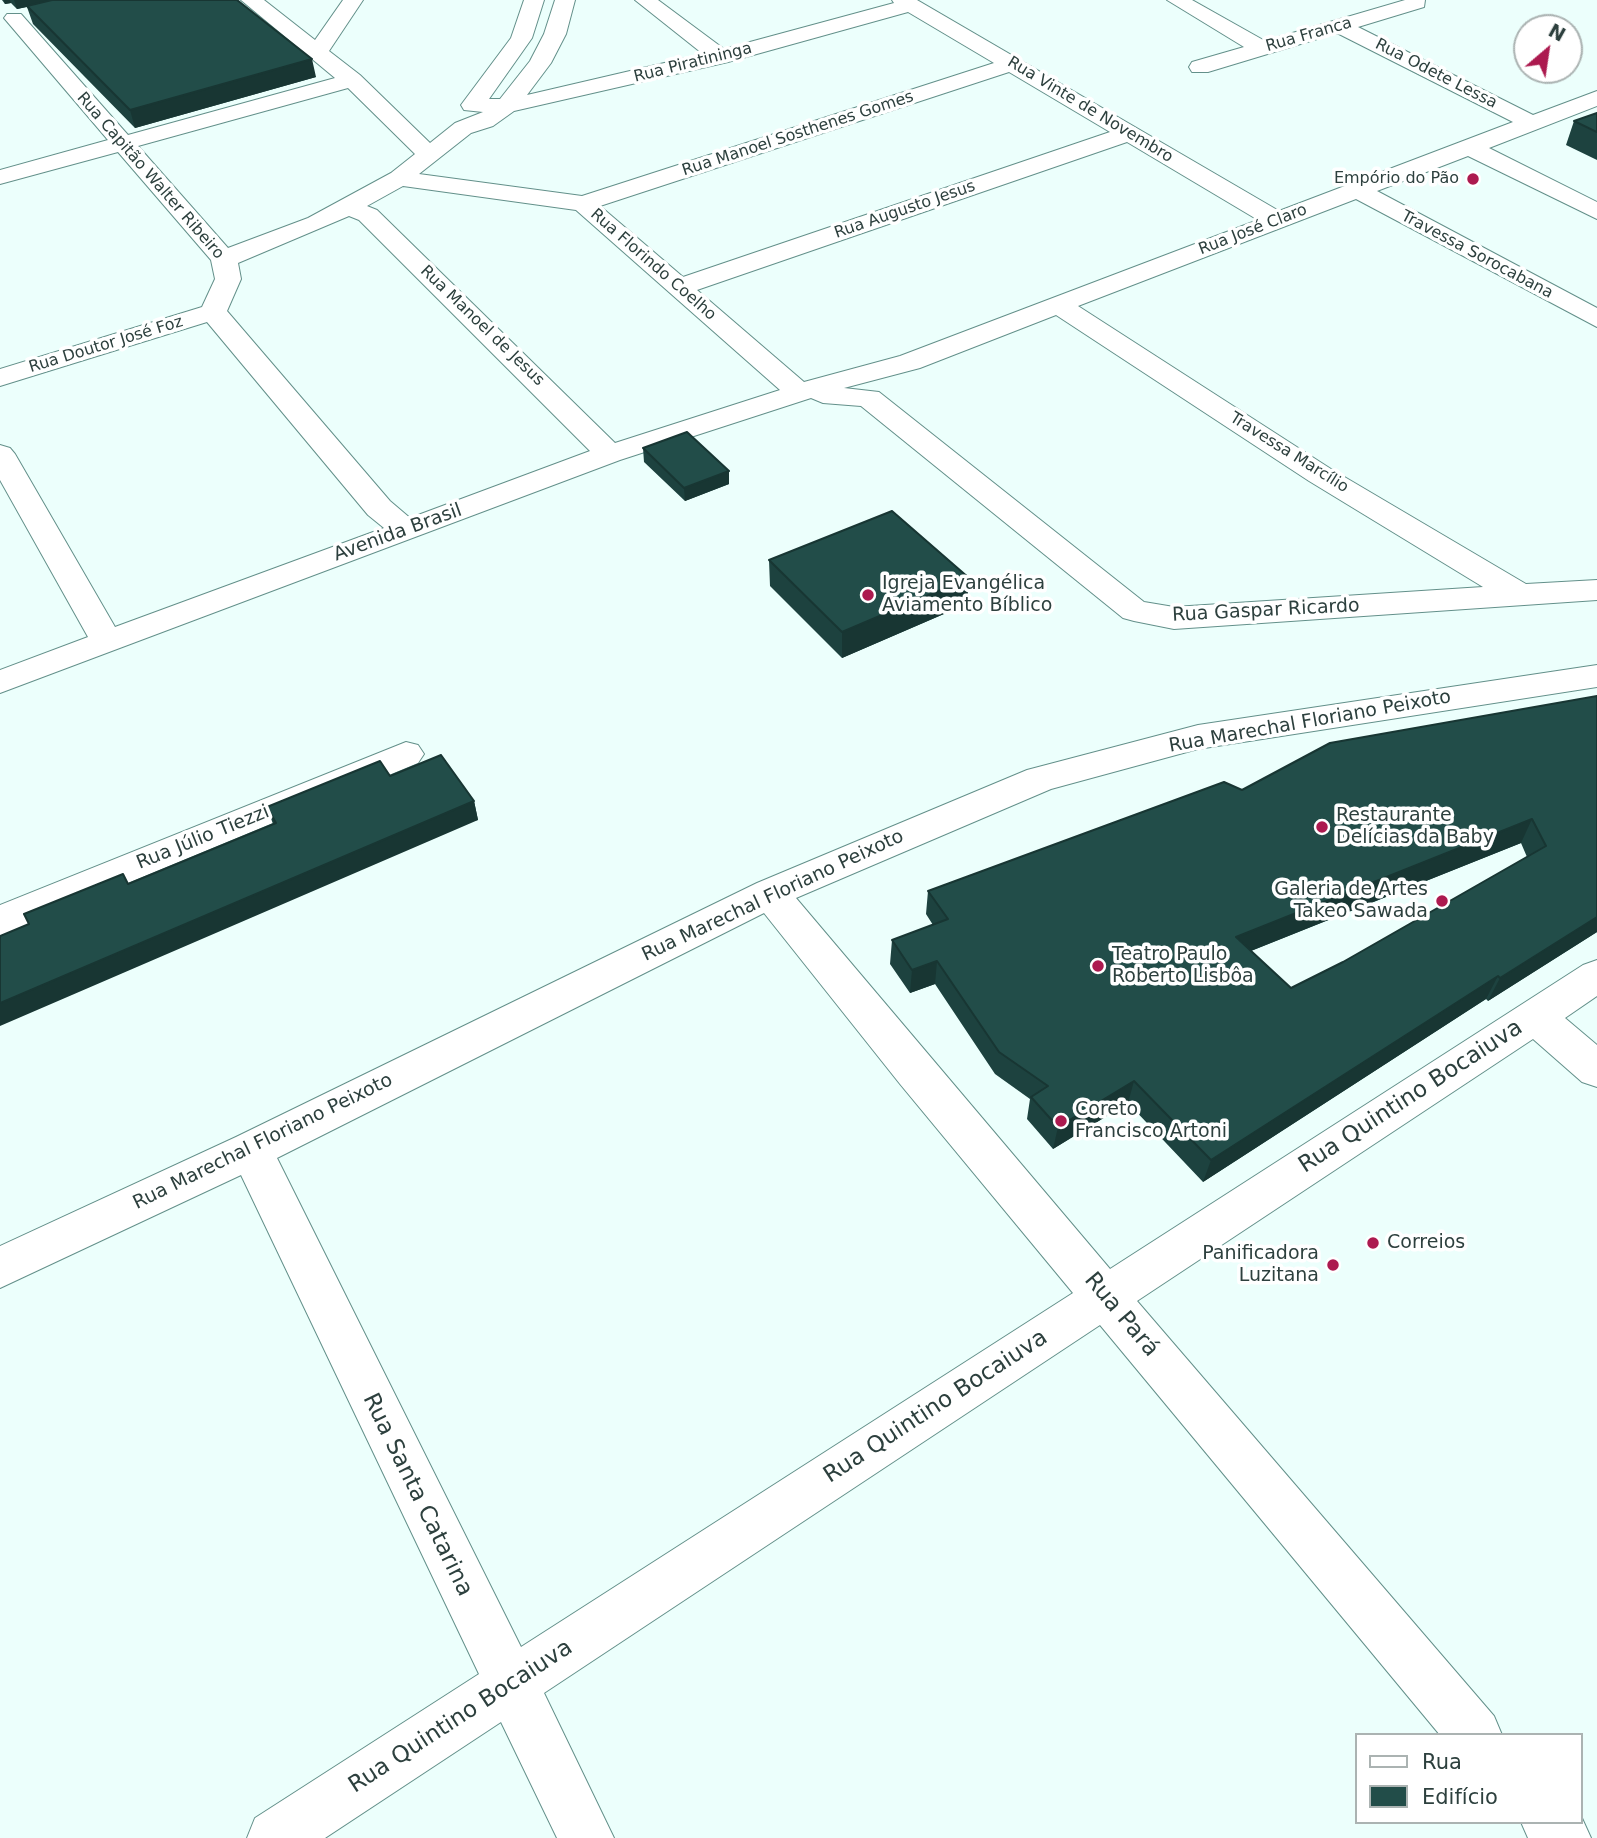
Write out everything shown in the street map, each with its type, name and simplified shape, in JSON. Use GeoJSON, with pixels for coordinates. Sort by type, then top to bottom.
{"type":"FeatureCollection","features":[{"type":"Feature","properties":{"kind":"street"},"geometry":{"type":"LineString","coordinates":[[251,0],[352,80],[429,155]]}},
{"type":"Feature","properties":{"kind":"street"},"geometry":{"type":"LineString","coordinates":[[317,52],[334,32],[353,0]]}},
{"type":"Feature","properties":{"kind":"street"},"geometry":{"type":"LineString","coordinates":[[463,128],[461,118],[521,38],[534,0]]}},
{"type":"Feature","properties":{"kind":"street"},"geometry":{"type":"LineString","coordinates":[[224,259],[317,223],[348,207],[399,178],[463,128],[485,121],[506,106],[540,63],[555,34],[565,0]]}},
{"type":"Feature","properties":{"kind":"street"},"geometry":{"type":"LineString","coordinates":[[645,0],[720,57]]}},
{"type":"Feature","properties":{"kind":"street"},"geometry":{"type":"LineString","coordinates":[[1177,0],[1263,49]]}},
{"type":"Feature","properties":{"kind":"street","name":"Rua Franca"},"geometry":{"type":"LineString","coordinates":[[1200,67],[1414,1]]}},
{"type":"Feature","properties":{"kind":"street","name":"Rua Piratininga"},"geometry":{"type":"LineString","coordinates":[[472,105],[506,106],[720,57],[907,3]]}},
{"type":"Feature","properties":{"kind":"street","name":"Rua Vinte de Novembro"},"geometry":{"type":"LineString","coordinates":[[907,3],[1278,221]]}},
{"type":"Feature","properties":{"kind":"street"},"geometry":{"type":"LineString","coordinates":[[7,20],[40,12]]}},
{"type":"Feature","properties":{"kind":"street","name":"Rua Capitão Walter Ribeiro"},"geometry":{"type":"LineString","coordinates":[[7,20],[224,259],[228,279],[213,312]]}},
{"type":"Feature","properties":{"kind":"street","name":"Rua Odete Lessa"},"geometry":{"type":"LineString","coordinates":[[1339,26],[1532,123]]}},
{"type":"Feature","properties":{"kind":"street"},"geometry":{"type":"LineString","coordinates":[[299,38],[334,32]]}},
{"type":"Feature","properties":{"kind":"street","name":"Rua Manoel Sosthenes Gomes"},"geometry":{"type":"LineString","coordinates":[[583,204],[1013,64]]}},
{"type":"Feature","properties":{"kind":"street"},"geometry":{"type":"LineString","coordinates":[[0,177],[352,80]]}},
{"type":"Feature","properties":{"kind":"street","name":"Rua José Claro"},"geometry":{"type":"LineString","coordinates":[[800,393],[909,362],[1597,98]]}},
{"type":"Feature","properties":{"kind":"street","name":"Rua Augusto Jesus"},"geometry":{"type":"LineString","coordinates":[[680,287],[1129,133]]}},
{"type":"Feature","properties":{"kind":"street"},"geometry":{"type":"LineString","coordinates":[[1469,147],[1597,212]]}},
{"type":"Feature","properties":{"kind":"street","name":"Rua Florindo Coelho"},"geometry":{"type":"LineString","coordinates":[[399,178],[583,204],[800,393]]}},
{"type":"Feature","properties":{"kind":"street","name":"Travessa Sorocabana"},"geometry":{"type":"LineString","coordinates":[[1357,190],[1597,319]]}},
{"type":"Feature","properties":{"kind":"street","name":"Rua Manoel de Jesus"},"geometry":{"type":"LineString","coordinates":[[348,207],[368,215],[610,454]]}},
{"type":"Feature","properties":{"kind":"street","name":"Travessa Marcílio"},"geometry":{"type":"LineString","coordinates":[[1058,304],[1320,475],[1523,597]]}},
{"type":"Feature","properties":{"kind":"street"},"geometry":{"type":"LineString","coordinates":[[213,312],[379,508],[406,530]]}},
{"type":"Feature","properties":{"kind":"street","name":"Rua Doutor José Foz"},"geometry":{"type":"LineString","coordinates":[[0,378],[213,312]]}},
{"type":"Feature","properties":{"kind":"street","name":"Rua José Claro"},"geometry":{"type":"LineString","coordinates":[[869,398],[886,379],[909,362]]}},
{"type":"Feature","properties":{"kind":"street"},"geometry":{"type":"LineString","coordinates":[[800,393],[869,398]]}},
{"type":"Feature","properties":{"kind":"street","name":"Avenida Brasil"},"geometry":{"type":"LineString","coordinates":[[0,682],[610,454],[800,393]]}},
{"type":"Feature","properties":{"kind":"street","name":"Rua Gaspar Ricardo"},"geometry":{"type":"LineString","coordinates":[[869,398],[1134,611],[1174,618],[1597,590]]}},
{"type":"Feature","properties":{"kind":"street"},"geometry":{"type":"LineString","coordinates":[[0,454],[107,642]]}},
{"type":"Feature","properties":{"kind":"street","name":"Rua Marechal Floriano Peixoto"},"geometry":{"type":"LineString","coordinates":[[0,1268],[251,1150],[770,893],[1040,779],[1198,737],[1597,676]]}},
{"type":"Feature","properties":{"kind":"street","name":"Rua Júlio Tiezzi"},"geometry":{"type":"LineString","coordinates":[[0,921],[405,754]]}},
{"type":"Feature","properties":{"kind":"street","name":"Rua Pará"},"geometry":{"type":"LineString","coordinates":[[770,893],[1105,1297],[1473,1733]]}},
{"type":"Feature","properties":{"kind":"street","name":"Rua Quintino Bocaiuva"},"geometry":{"type":"LineString","coordinates":[[275,1838],[1597,976]]}},
{"type":"Feature","properties":{"kind":"street"},"geometry":{"type":"LineString","coordinates":[[1535,1016],[1597,1070]]}},
{"type":"Feature","properties":{"kind":"street","name":"Rua Santa Catarina"},"geometry":{"type":"LineString","coordinates":[[251,1150],[509,1685],[586,1838]]}},
{"type":"Feature","properties":{"kind":"street"},"geometry":{"type":"LineString","coordinates":[[1551,1824],[1563,1838]]}},
{"type":"Feature","properties":{"kind":"building"},"geometry":{"type":"Polygon","coordinates":[[[52,0],[237,0],[312,59],[130,110],[27,6],[52,0]]]}},
{"type":"Feature","properties":{"kind":"building"},"geometry":{"type":"Polygon","coordinates":[[[1597,113],[1597,132],[1574,121],[1597,113]]]}},
{"type":"Feature","properties":{"kind":"building"},"geometry":{"type":"Polygon","coordinates":[[[687,432],[729,471],[684,488],[643,448],[687,432]]]}},
{"type":"Feature","properties":{"kind":"building","name":"Igreja Evangélica Aviamento Bíblico"},"geometry":{"type":"Polygon","coordinates":[[[892,511],[969,578],[842,632],[769,560],[892,511]]]}},
{"type":"Feature","properties":{"kind":"building"},"geometry":{"type":"Polygon","coordinates":[[[1597,696],[1597,917],[1500,978],[1498,976],[1211,1160],[1134,1081],[1058,1127],[1031,1097],[1048,1086],[999,1052],[937,961],[912,970],[892,940],[948,919],[928,891],[1224,782],[1242,790],[1330,743],[1597,696]],[[1532,819],[1236,937],[1291,988],[1343,962],[1546,846],[1532,819]]]}},
{"type":"Feature","properties":{"kind":"building"},"geometry":{"type":"Polygon","coordinates":[[[441,755],[474,801],[0,1003],[0,936],[29,924],[24,914],[123,874],[128,884],[276,823],[267,807],[380,761],[390,776],[441,755]]]}},
{"type":"Feature","properties":{"kind":"place","name":"Empório do Pão"},"geometry":{"type":"Point","coordinates":[1473,179]}},
{"type":"Feature","properties":{"kind":"place","name":"Igreja Evangélica Aviamento Bíblico"},"geometry":{"type":"Point","coordinates":[868,595]}},
{"type":"Feature","properties":{"kind":"place","name":"Restaurante Delícias da Baby"},"geometry":{"type":"Point","coordinates":[1322,827]}},
{"type":"Feature","properties":{"kind":"place","name":"Galeria de Artes Takeo Sawada"},"geometry":{"type":"Point","coordinates":[1442,901]}},
{"type":"Feature","properties":{"kind":"place","name":"Teatro Paulo Roberto Lisbôa"},"geometry":{"type":"Point","coordinates":[1098,966]}},
{"type":"Feature","properties":{"kind":"place","name":"Coreto Francisco Artoni"},"geometry":{"type":"Point","coordinates":[1061,1121]}},
{"type":"Feature","properties":{"kind":"place","name":"Correios"},"geometry":{"type":"Point","coordinates":[1373,1243]}},
{"type":"Feature","properties":{"kind":"place","name":"Panificadora Luzitana"},"geometry":{"type":"Point","coordinates":[1333,1265]}}]}
